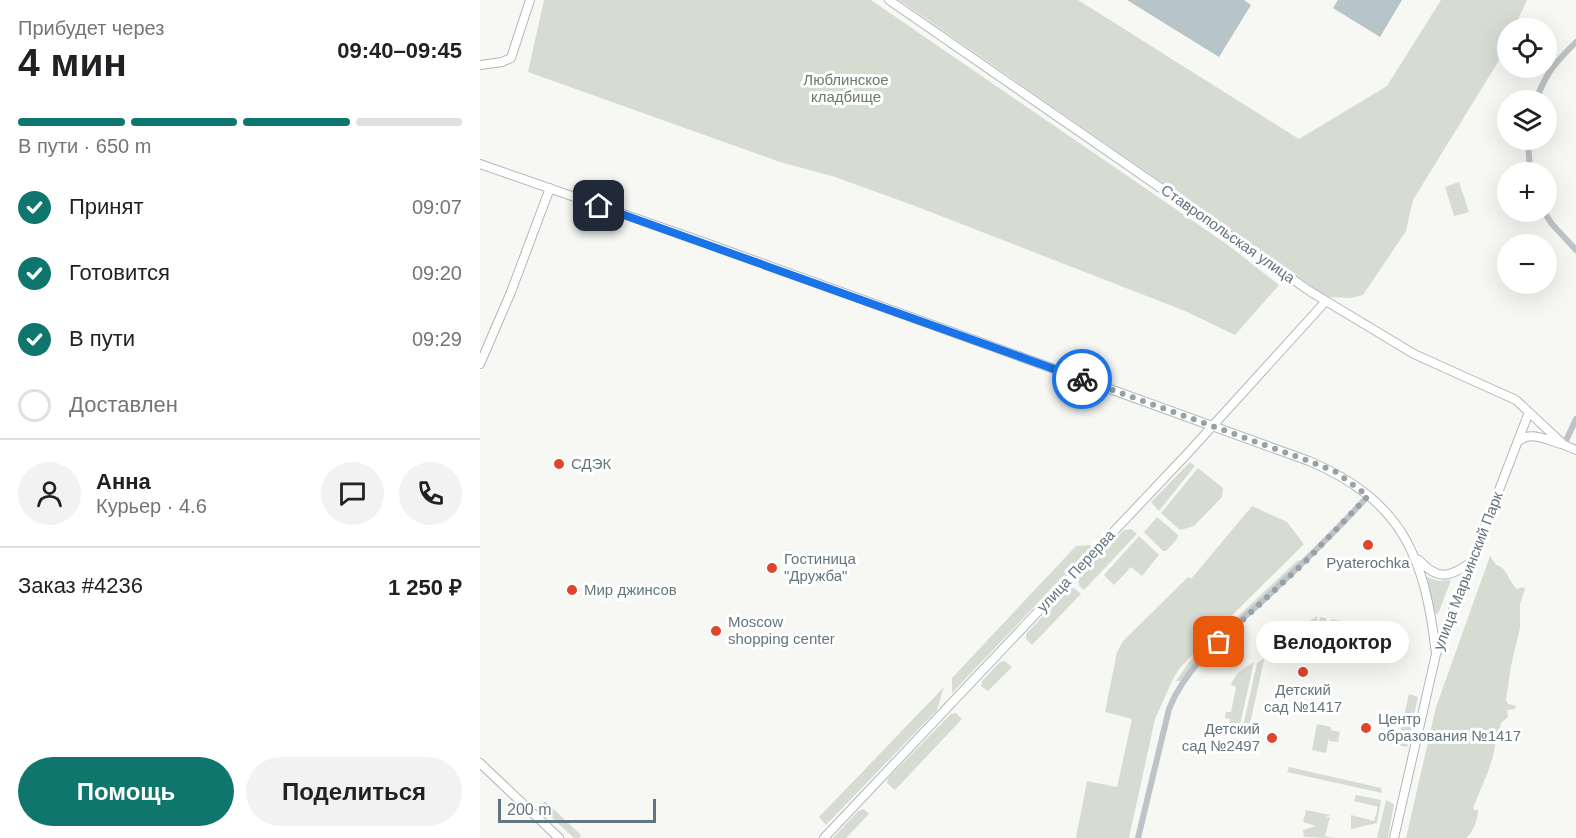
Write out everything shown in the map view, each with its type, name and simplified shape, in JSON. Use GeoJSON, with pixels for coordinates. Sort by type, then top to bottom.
{"type":"FeatureCollection","features":[{"type":"Feature","properties":{"kind":"street"},"geometry":{"type":"LineString","coordinates":[[480,65],[502,62],[511,58],[530,0]]}},
{"type":"Feature","properties":{"kind":"street","name":"Ставропольская улица"},"geometry":{"type":"LineString","coordinates":[[889,0],[1326,301],[1414,354],[1516,400],[1564,445],[1576,450]]}},
{"type":"Feature","properties":{"kind":"street"},"geometry":{"type":"LineString","coordinates":[[1540,90],[1554,64],[1576,42]]}},
{"type":"Feature","properties":{"kind":"street"},"geometry":{"type":"LineString","coordinates":[[481,166],[550,188],[1336,472],[1382,507],[1413,553],[1422,574],[1430,606],[1436,654]]}},
{"type":"Feature","properties":{"kind":"street"},"geometry":{"type":"LineString","coordinates":[[480,364],[511,292],[550,188]]}},
{"type":"Feature","properties":{"kind":"street"},"geometry":{"type":"LineString","coordinates":[[1551,222],[1576,250]]}},
{"type":"Feature","properties":{"kind":"street","name":"улица Перерва"},"geometry":{"type":"LineString","coordinates":[[824,838],[1213,426],[1326,301]]}},
{"type":"Feature","properties":{"kind":"street","name":"улица Марьинский Парк"},"geometry":{"type":"LineString","coordinates":[[1394,838],[1436,654],[1529,412]]}},
{"type":"Feature","properties":{"kind":"street"},"geometry":{"type":"LineString","coordinates":[[1517,443],[1522,437],[1531,435],[1564,445],[1576,419]]}},
{"type":"Feature","properties":{"kind":"street"},"geometry":{"type":"LineString","coordinates":[[1138,838],[1174,695],[1205,655],[1305,562],[1368,496]]}},
{"type":"Feature","properties":{"kind":"street"},"geometry":{"type":"LineString","coordinates":[[1413,553],[1428,570],[1444,575],[1455,573],[1471,562]]}},
{"type":"Feature","properties":{"kind":"street"},"geometry":{"type":"LineString","coordinates":[[480,763],[560,838]]}},
{"type":"Feature","properties":{"kind":"green space","name":"Люблинское кладбище"},"geometry":{"type":"Polygon","coordinates":[[[544,0],[871,0],[1228,245],[1279,285],[1235,335],[1185,311],[915,206],[835,177],[780,162],[528,72],[544,0]]]}},
{"type":"Feature","properties":{"kind":"green space"},"geometry":{"type":"Polygon","coordinates":[[[899,0],[1078,0],[1299,139],[1387,86],[1441,0],[1527,0],[1519,18],[1497,18],[1497,64],[1413,200],[1406,231],[1363,295],[1351,298],[1327,297],[899,0]]]}},
{"type":"Feature","properties":{"kind":"green space"},"geometry":{"type":"Polygon","coordinates":[[[1459,182],[1469,212],[1454,216],[1445,187],[1459,182]]]}},
{"type":"Feature","properties":{"kind":"green space"},"geometry":{"type":"Polygon","coordinates":[[[1190,462],[1195,466],[1159,511],[1151,502],[1190,462]]]}},
{"type":"Feature","properties":{"kind":"green space"},"geometry":{"type":"Polygon","coordinates":[[[1198,468],[1223,488],[1222,497],[1194,526],[1180,530],[1161,513],[1198,468]]]}},
{"type":"Feature","properties":{"kind":"green space"},"geometry":{"type":"Polygon","coordinates":[[[1252,506],[1287,522],[1304,544],[1179,669],[1155,719],[1129,838],[1076,838],[1087,781],[1117,787],[1132,719],[1105,712],[1117,652],[1123,641],[1188,577],[1191,579],[1252,506]]]}},
{"type":"Feature","properties":{"kind":"green space"},"geometry":{"type":"Polygon","coordinates":[[[1157,517],[1178,535],[1166,551],[1163,551],[1144,532],[1157,517]]]}},
{"type":"Feature","properties":{"kind":"green space"},"geometry":{"type":"Polygon","coordinates":[[[1131,529],[1137,534],[1084,590],[1079,586],[1078,578],[1124,530],[1131,529]]]}},
{"type":"Feature","properties":{"kind":"green space"},"geometry":{"type":"Polygon","coordinates":[[[1139,536],[1159,555],[1142,576],[1131,567],[1114,585],[1104,575],[1139,536]]]}},
{"type":"Feature","properties":{"kind":"green space"},"geometry":{"type":"Polygon","coordinates":[[[1090,545],[1091,547],[952,693],[952,678],[1076,546],[1090,545]]]}},
{"type":"Feature","properties":{"kind":"green space"},"geometry":{"type":"Polygon","coordinates":[[[1490,556],[1496,565],[1505,571],[1517,589],[1523,587],[1525,589],[1520,604],[1520,628],[1506,700],[1508,704],[1516,706],[1515,709],[1507,710],[1508,717],[1501,723],[1500,727],[1504,735],[1502,738],[1496,738],[1490,765],[1473,808],[1478,810],[1469,836],[1466,838],[1406,838],[1436,707],[1490,556]]]}},
{"type":"Feature","properties":{"kind":"green space"},"geometry":{"type":"Polygon","coordinates":[[[1298,560],[1301,561],[1205,653],[1180,681],[1176,681],[1190,661],[1298,560]]]}},
{"type":"Feature","properties":{"kind":"green space"},"geometry":{"type":"Polygon","coordinates":[[[1426,577],[1439,581],[1451,580],[1438,614],[1435,613],[1426,577]]]}},
{"type":"Feature","properties":{"kind":"green space"},"geometry":{"type":"Polygon","coordinates":[[[1074,588],[1081,594],[1032,645],[1026,639],[1026,634],[1069,589],[1074,588]]]}},
{"type":"Feature","properties":{"kind":"green space"},"geometry":{"type":"Polygon","coordinates":[[[1317,616],[1317,629],[1320,617],[1326,618],[1328,625],[1331,619],[1341,621],[1339,628],[1332,632],[1338,630],[1335,645],[1330,645],[1335,647],[1334,652],[1280,643],[1280,640],[1285,637],[1302,639],[1287,635],[1317,616]]]}},
{"type":"Feature","properties":{"kind":"green space"},"geometry":{"type":"Polygon","coordinates":[[[1343,622],[1351,626],[1345,627],[1338,647],[1352,649],[1354,639],[1351,638],[1354,631],[1376,635],[1375,641],[1378,636],[1386,637],[1387,643],[1376,642],[1387,645],[1378,647],[1385,651],[1383,663],[1336,652],[1343,622]]]}},
{"type":"Feature","properties":{"kind":"green space"},"geometry":{"type":"Polygon","coordinates":[[[1278,649],[1264,660],[1248,733],[1242,731],[1257,663],[1278,649]]]}},
{"type":"Feature","properties":{"kind":"green space"},"geometry":{"type":"Polygon","coordinates":[[[1005,661],[1012,667],[988,691],[981,686],[982,681],[1000,662],[1005,661]]]}},
{"type":"Feature","properties":{"kind":"green space"},"geometry":{"type":"Polygon","coordinates":[[[1254,662],[1239,729],[1224,726],[1223,723],[1229,723],[1230,719],[1225,718],[1226,712],[1231,712],[1236,687],[1231,685],[1240,671],[1254,662]]]}},
{"type":"Feature","properties":{"kind":"green space"},"geometry":{"type":"Polygon","coordinates":[[[944,687],[937,710],[826,825],[819,817],[944,687]]]}},
{"type":"Feature","properties":{"kind":"green space"},"geometry":{"type":"Polygon","coordinates":[[[1409,694],[1418,697],[1407,747],[1397,745],[1409,694]]]}},
{"type":"Feature","properties":{"kind":"green space"},"geometry":{"type":"Polygon","coordinates":[[[956,713],[962,719],[895,790],[887,783],[888,778],[951,714],[956,713]]]}},
{"type":"Feature","properties":{"kind":"green space"},"geometry":{"type":"Polygon","coordinates":[[[1317,724],[1340,732],[1338,742],[1329,741],[1329,737],[1326,753],[1312,750],[1317,724]]]}},
{"type":"Feature","properties":{"kind":"green space"},"geometry":{"type":"Polygon","coordinates":[[[1289,767],[1381,788],[1382,793],[1287,772],[1289,767]]]}},
{"type":"Feature","properties":{"kind":"green space"},"geometry":{"type":"Polygon","coordinates":[[[1356,795],[1381,800],[1377,823],[1351,829],[1351,815],[1374,821],[1378,807],[1354,801],[1356,795]]]}},
{"type":"Feature","properties":{"kind":"green space"},"geometry":{"type":"Polygon","coordinates":[[[1386,800],[1394,804],[1388,838],[1377,838],[1386,800]]]}},
{"type":"Feature","properties":{"kind":"green space"},"geometry":{"type":"Polygon","coordinates":[[[545,801],[581,835],[580,838],[574,838],[540,807],[545,801]]]}},
{"type":"Feature","properties":{"kind":"green space"},"geometry":{"type":"Polygon","coordinates":[[[864,809],[869,814],[846,838],[833,838],[858,811],[864,809]]]}},
{"type":"Feature","properties":{"kind":"green space"},"geometry":{"type":"Polygon","coordinates":[[[1306,810],[1330,815],[1324,818],[1330,817],[1325,836],[1334,838],[1304,837],[1303,830],[1316,826],[1303,822],[1306,810]]]}},
{"type":"Feature","properties":{"kind":"shaded area"},"geometry":{"type":"Polygon","coordinates":[[[1127,0],[1244,0],[1251,5],[1219,57],[1127,0]]]}},
{"type":"Feature","properties":{"kind":"shaded area"},"geometry":{"type":"Polygon","coordinates":[[[1338,0],[1402,0],[1380,37],[1333,8],[1338,0]]]}},
{"type":"Feature","properties":{"kind":"way so far"},"geometry":{"type":"LineString","coordinates":[[1082,379],[1336,472],[1368,496],[1305,562],[1219,642]]}},
{"type":"Feature","properties":{"kind":"place","name":"СДЭК"},"geometry":{"type":"Point","coordinates":[559,464]}},
{"type":"Feature","properties":{"kind":"place","name":"Pyaterochka"},"geometry":{"type":"Point","coordinates":[1368,545]}},
{"type":"Feature","properties":{"kind":"place","name":"Гостиница \"Дружба\""},"geometry":{"type":"Point","coordinates":[772,568]}},
{"type":"Feature","properties":{"kind":"place","name":"Мир джинсов"},"geometry":{"type":"Point","coordinates":[572,590]}},
{"type":"Feature","properties":{"kind":"place","name":"Moscow shopping center"},"geometry":{"type":"Point","coordinates":[716,631]}},
{"type":"Feature","properties":{"kind":"place","name":"Велодоктор"},"geometry":{"type":"Point","coordinates":[1219,642]}},
{"type":"Feature","properties":{"kind":"place","name":"Детский сад №1417"},"geometry":{"type":"Point","coordinates":[1303,672]}},
{"type":"Feature","properties":{"kind":"place","name":"Центр образования №1417"},"geometry":{"type":"Point","coordinates":[1366,728]}},
{"type":"Feature","properties":{"kind":"place","name":"Детский сад №2497"},"geometry":{"type":"Point","coordinates":[1272,738]}},
{"type":"Feature","properties":{"kind":"route"},"geometry":{"type":"LineString","coordinates":[[599,206],[1082,379]]}}]}
